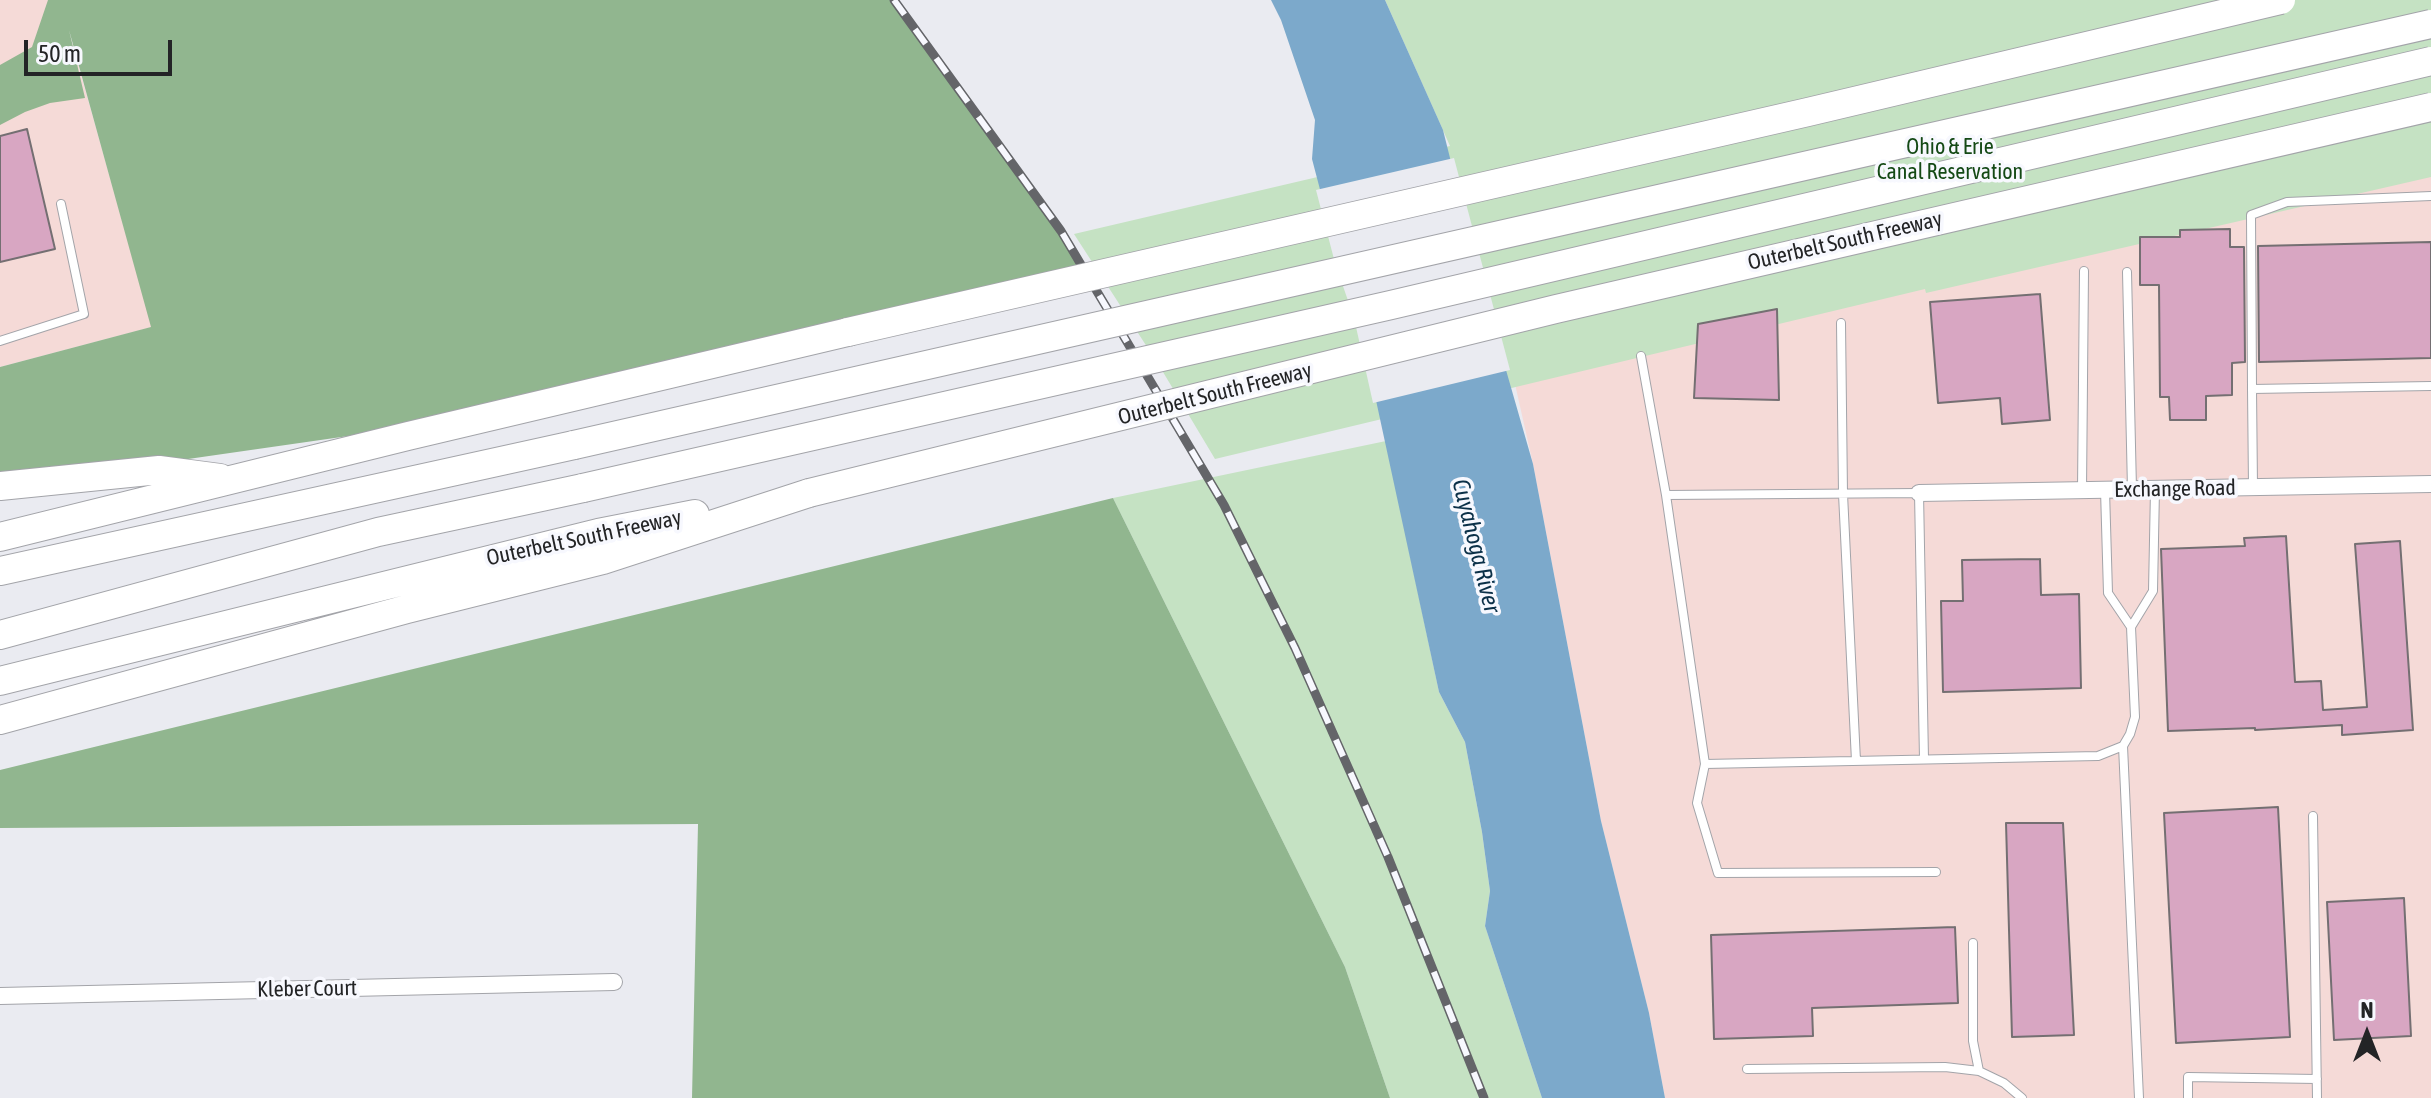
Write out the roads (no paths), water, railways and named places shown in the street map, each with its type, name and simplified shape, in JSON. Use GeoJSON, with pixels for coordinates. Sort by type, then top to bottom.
{"type":"FeatureCollection","features":[{"type":"Feature","properties":{"kind":"highway"},"geometry":{"type":"LineString","coordinates":[[0,537],[408,436],[879,325],[2281,0]]}},
{"type":"Feature","properties":{"kind":"highway"},"geometry":{"type":"LineString","coordinates":[[0,571],[574,445],[2431,24]]}},
{"type":"Feature","properties":{"kind":"highway"},"geometry":{"type":"LineString","coordinates":[[0,635],[378,532],[1376,308],[2431,61]]}},
{"type":"Feature","properties":{"kind":"highway","name":"Outerbelt South Freeway"},"geometry":{"type":"LineString","coordinates":[[0,681],[600,546],[1660,284],[2431,107]]}},
{"type":"Feature","properties":{"kind":"highway"},"geometry":{"type":"LineString","coordinates":[[0,486],[159,470],[237,480]]}},
{"type":"Feature","properties":{"kind":"highway"},"geometry":{"type":"LineString","coordinates":[[0,720],[407,609],[600,546]]}},
{"type":"Feature","properties":{"kind":"street","name":"Exchange Road"},"geometry":{"type":"LineString","coordinates":[[1919,493],[2431,484]]}},
{"type":"Feature","properties":{"kind":"street","name":"Kleber Court"},"geometry":{"type":"LineString","coordinates":[[0,996],[614,982]]}},
{"type":"Feature","properties":{"kind":"lane"},"geometry":{"type":"LineString","coordinates":[[2253,488],[2251,215],[2287,202],[2431,196]]}},
{"type":"Feature","properties":{"kind":"lane"},"geometry":{"type":"LineString","coordinates":[[0,341],[84,314],[61,204]]}},
{"type":"Feature","properties":{"kind":"lane"},"geometry":{"type":"LineString","coordinates":[[2082,491],[2084,271]]}},
{"type":"Feature","properties":{"kind":"lane"},"geometry":{"type":"LineString","coordinates":[[2127,272],[2132,490]]}},
{"type":"Feature","properties":{"kind":"lane"},"geometry":{"type":"LineString","coordinates":[[1841,323],[1843,494],[1856,761]]}},
{"type":"Feature","properties":{"kind":"lane"},"geometry":{"type":"LineString","coordinates":[[1641,356],[1666,495],[1705,764],[1697,803],[1718,873],[1936,872]]}},
{"type":"Feature","properties":{"kind":"lane"},"geometry":{"type":"LineString","coordinates":[[2252,389],[2431,386]]}},
{"type":"Feature","properties":{"kind":"lane"},"geometry":{"type":"LineString","coordinates":[[2131,627],[2153,591],[2155,489]]}},
{"type":"Feature","properties":{"kind":"lane"},"geometry":{"type":"LineString","coordinates":[[2105,490],[2108,593],[2131,627],[2135,717],[2123,746],[2139,1098]]}},
{"type":"Feature","properties":{"kind":"lane"},"geometry":{"type":"LineString","coordinates":[[1666,495],[1919,493],[1924,759]]}},
{"type":"Feature","properties":{"kind":"lane"},"geometry":{"type":"LineString","coordinates":[[1705,764],[2098,756],[2123,746]]}},
{"type":"Feature","properties":{"kind":"lane"},"geometry":{"type":"LineString","coordinates":[[2313,816],[2317,1098]]}},
{"type":"Feature","properties":{"kind":"lane"},"geometry":{"type":"LineString","coordinates":[[1973,943],[1973,1041],[1979,1071]]}},
{"type":"Feature","properties":{"kind":"lane"},"geometry":{"type":"LineString","coordinates":[[1747,1069],[1945,1067],[1979,1071],[2004,1083],[2022,1098]]}},
{"type":"Feature","properties":{"kind":"lane"},"geometry":{"type":"LineString","coordinates":[[2188,1098],[2188,1077],[2317,1079]]}},
{"type":"Feature","properties":{"kind":"water","name":"Cuyahoga River"},"geometry":{"type":"Polygon","coordinates":[[[1271,0],[1385,0],[1443,130],[1483,290],[1533,464],[1601,821],[1649,1013],[1665,1098],[1542,1098],[1485,926],[1490,891],[1465,742],[1439,692],[1358,317],[1339,262],[1312,159],[1315,120],[1281,20],[1271,0]]]}},
{"type":"Feature","properties":{"kind":"railway"},"geometry":{"type":"LineString","coordinates":[[894,0],[1061,231],[1224,505],[1295,648],[1388,857],[1484,1098]]}},
{"type":"Feature","properties":{"kind":"park label","name":"Ohio & Erie Canal Reservation"},"geometry":{"type":"Point","coordinates":[1950,160]}}]}
